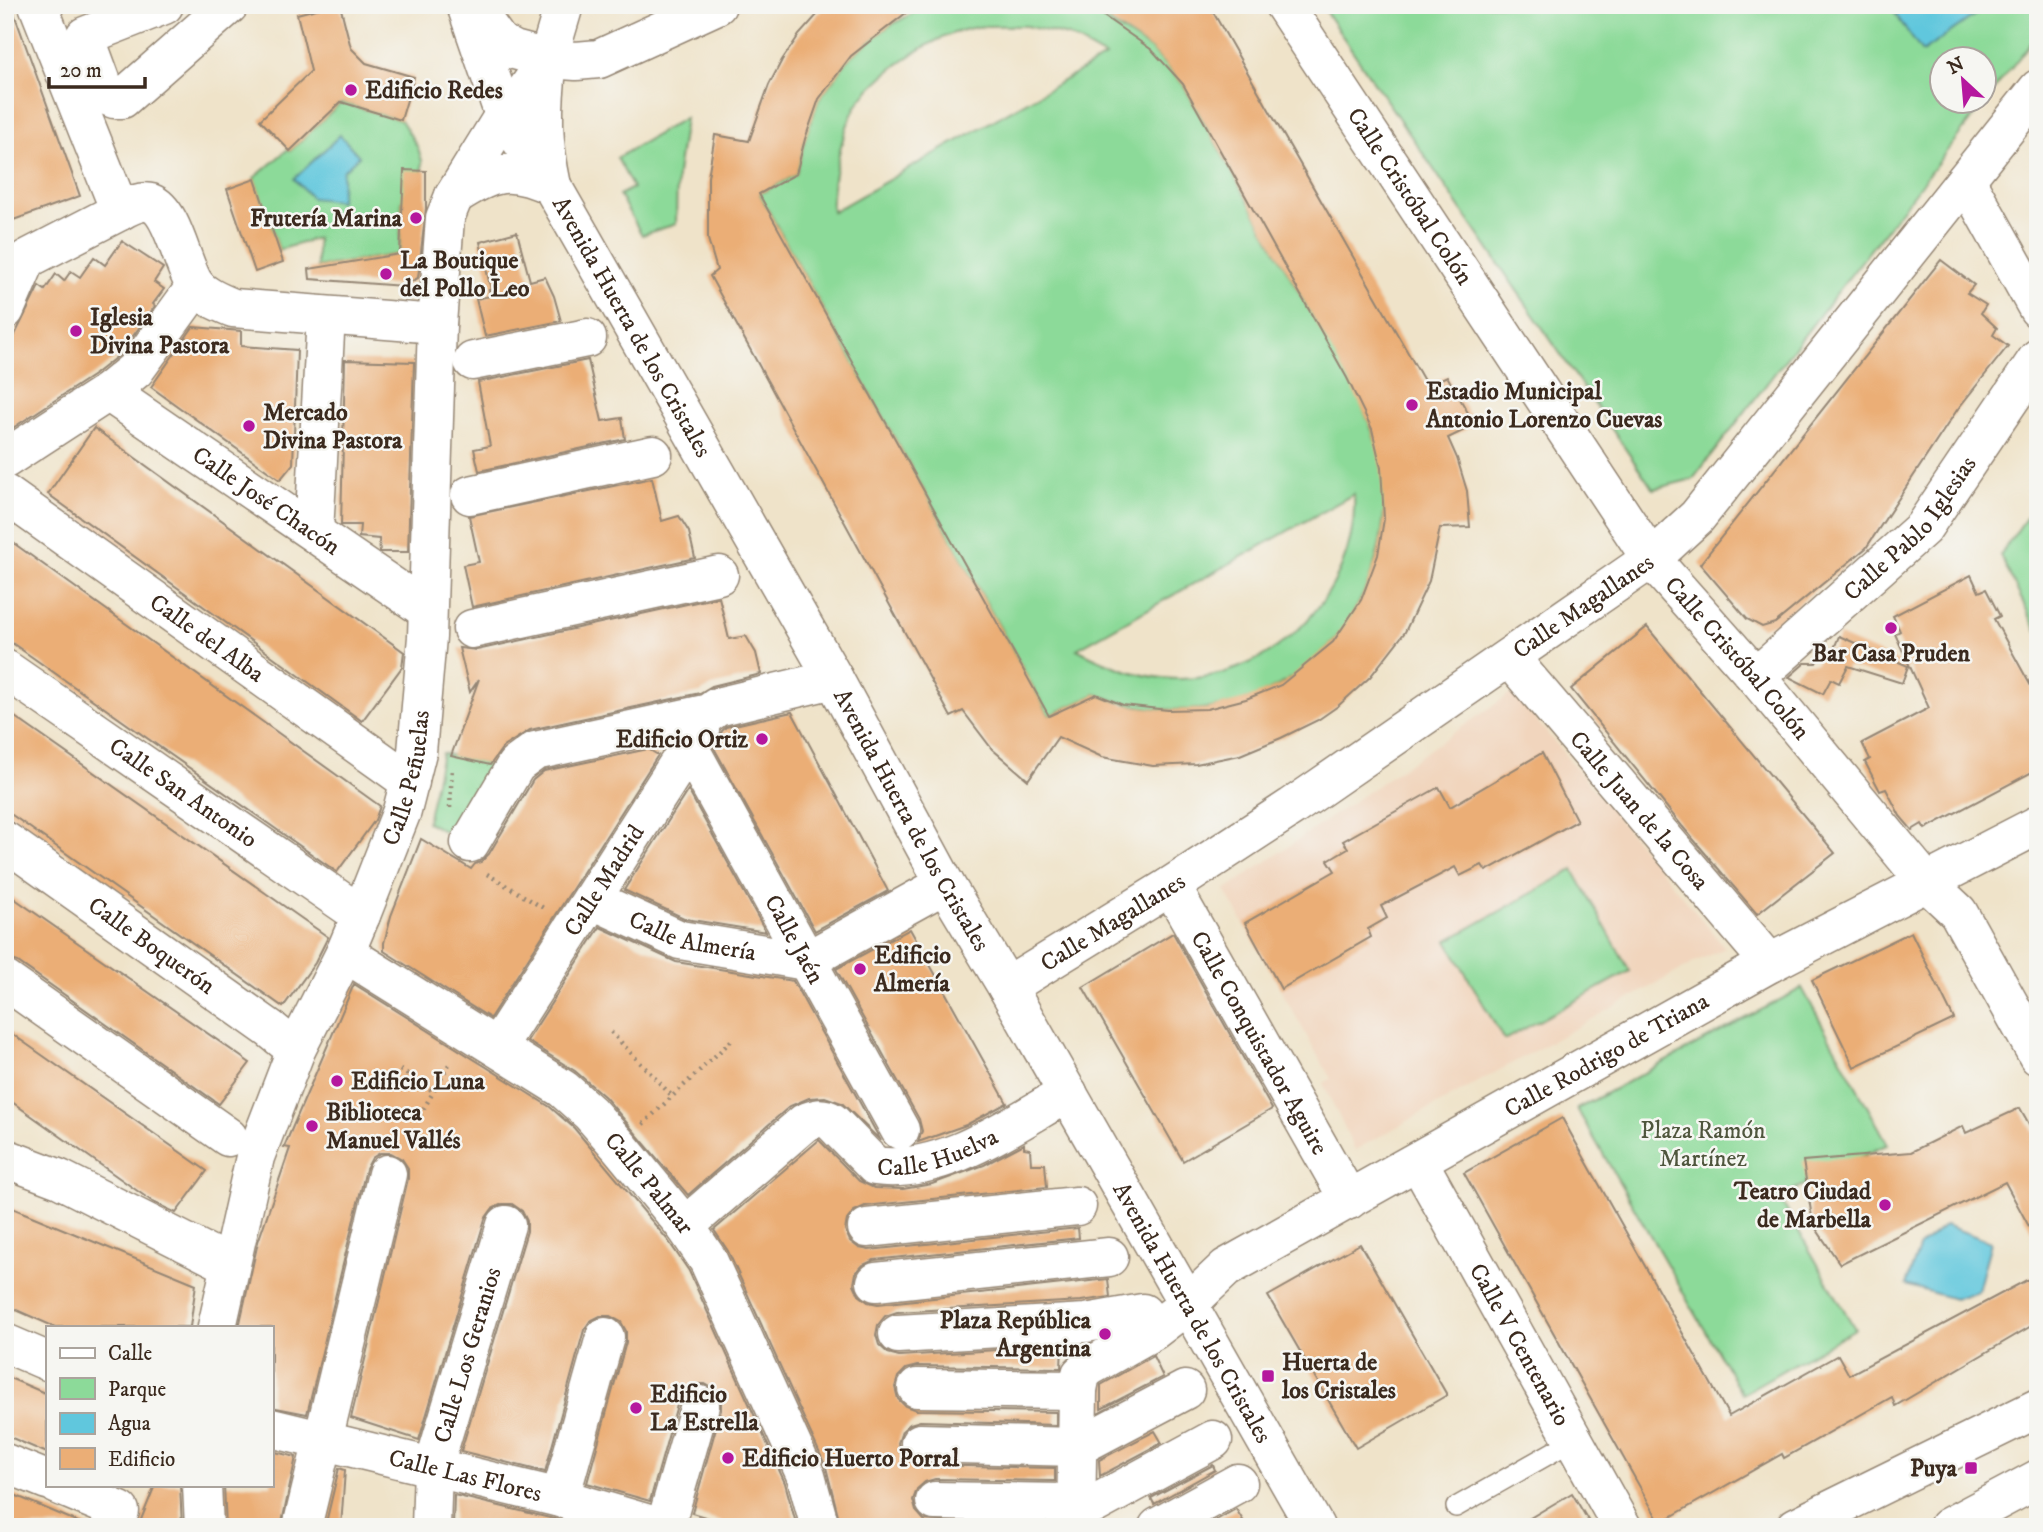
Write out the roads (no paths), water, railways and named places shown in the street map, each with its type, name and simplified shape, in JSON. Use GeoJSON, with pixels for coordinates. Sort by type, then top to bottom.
{"type":"FeatureCollection","features":[{"type":"Feature","properties":{"kind":"street"},"geometry":{"type":"LineString","coordinates":[[38,5],[120,211]]}},
{"type":"Feature","properties":{"kind":"street"},"geometry":{"type":"LineString","coordinates":[[164,5],[85,36],[107,96],[122,99],[229,5]]}},
{"type":"Feature","properties":{"kind":"street"},"geometry":{"type":"LineString","coordinates":[[93,141],[246,5]]}},
{"type":"Feature","properties":{"kind":"street","name":"Avenida Huerta de los Cristales"},"geometry":{"type":"LineString","coordinates":[[466,5],[504,115],[552,186],[834,679],[945,884],[1007,986],[1186,1305],[1315,1527]]}},
{"type":"Feature","properties":{"kind":"street"},"geometry":{"type":"LineString","coordinates":[[472,5],[499,42],[514,50],[548,59],[576,61],[599,59],[717,5]]}},
{"type":"Feature","properties":{"kind":"street"},"geometry":{"type":"LineString","coordinates":[[454,196],[477,180],[500,174],[520,174],[552,186],[543,129],[548,59],[564,5]]}},
{"type":"Feature","properties":{"kind":"street","name":"Calle Cristóbal Colón"},"geometry":{"type":"LineString","coordinates":[[1284,5],[1651,559],[1756,677],[1926,882],[1958,912],[2038,1056]]}},
{"type":"Feature","properties":{"kind":"street","name":"Calle Peñuelas"},"geometry":{"type":"LineString","coordinates":[[217,1326],[255,1157],[296,1050],[361,915],[401,811],[417,752],[427,610],[437,324],[445,218],[454,196],[504,115],[525,92],[548,59]]}},
{"type":"Feature","properties":{"kind":"street","name":"Calle Magallanes"},"geometry":{"type":"LineString","coordinates":[[1007,986],[1171,886],[1292,807],[1651,559],[1697,517],[2038,89]]}},
{"type":"Feature","properties":{"kind":"street"},"geometry":{"type":"LineString","coordinates":[[1966,180],[2038,309]]}},
{"type":"Feature","properties":{"kind":"street"},"geometry":{"type":"LineString","coordinates":[[8,291],[27,259],[120,211],[136,204],[150,202],[162,210],[196,286],[218,302],[233,308],[437,324]]}},
{"type":"Feature","properties":{"kind":"street"},"geometry":{"type":"LineString","coordinates":[[5,459],[135,370],[196,286]]}},
{"type":"Feature","properties":{"kind":"street"},"geometry":{"type":"LineString","coordinates":[[314,532],[326,316]]}},
{"type":"Feature","properties":{"kind":"street"},"geometry":{"type":"LineString","coordinates":[[473,361],[586,338]]}},
{"type":"Feature","properties":{"kind":"street","name":"Calle Pablo Iglesias"},"geometry":{"type":"LineString","coordinates":[[1756,677],[1923,528],[2038,358]]}},
{"type":"Feature","properties":{"kind":"street","name":"Calle José Chacón"},"geometry":{"type":"LineString","coordinates":[[108,391],[427,610]]}},
{"type":"Feature","properties":{"kind":"street"},"geometry":{"type":"LineString","coordinates":[[470,495],[653,455]]}},
{"type":"Feature","properties":{"kind":"street","name":"Calle del Alba"},"geometry":{"type":"LineString","coordinates":[[5,494],[410,782]]}},
{"type":"Feature","properties":{"kind":"street"},"geometry":{"type":"LineString","coordinates":[[472,629],[719,575]]}},
{"type":"Feature","properties":{"kind":"street","name":"Calle Juan de la Cosa"},"geometry":{"type":"LineString","coordinates":[[1510,658],[1770,963]]}},
{"type":"Feature","properties":{"kind":"street","name":"Calle San Antonio"},"geometry":{"type":"LineString","coordinates":[[5,669],[361,915]]}},
{"type":"Feature","properties":{"kind":"street"},"geometry":{"type":"LineString","coordinates":[[477,857],[516,765],[535,751],[709,713],[717,707],[834,679]]}},
{"type":"Feature","properties":{"kind":"street","name":"Calle Madrid"},"geometry":{"type":"LineString","coordinates":[[483,1038],[584,913],[690,749],[709,713]]}},
{"type":"Feature","properties":{"kind":"street","name":"Calle Jaén"},"geometry":{"type":"LineString","coordinates":[[690,749],[900,1130]]}},
{"type":"Feature","properties":{"kind":"street","name":"Calle Rodrigo de Triana"},"geometry":{"type":"LineString","coordinates":[[1078,1390],[1081,1374],[1089,1367],[1153,1331],[1226,1268],[1770,963],[2038,825]]}},
{"type":"Feature","properties":{"kind":"street","name":"Calle Boquerón"},"geometry":{"type":"LineString","coordinates":[[5,841],[296,1050]]}},
{"type":"Feature","properties":{"kind":"street"},"geometry":{"type":"LineString","coordinates":[[806,961],[945,884]]}},
{"type":"Feature","properties":{"kind":"street","name":"Calle Conquistador Aguire"},"geometry":{"type":"LineString","coordinates":[[1171,886],[1349,1200]]}},
{"type":"Feature","properties":{"kind":"street","name":"Calle Almería"},"geometry":{"type":"LineString","coordinates":[[584,913],[680,940],[806,961]]}},
{"type":"Feature","properties":{"kind":"street","name":"Calle Palmar"},"geometry":{"type":"LineString","coordinates":[[345,953],[563,1089],[590,1113],[620,1146],[708,1260],[788,1433],[806,1476],[820,1527]]}},
{"type":"Feature","properties":{"kind":"street"},"geometry":{"type":"LineString","coordinates":[[5,980],[228,1137]]}},
{"type":"Feature","properties":{"kind":"street","name":"Calle Huelva"},"geometry":{"type":"LineString","coordinates":[[684,1226],[804,1123],[815,1118],[825,1118],[832,1122],[875,1166],[897,1166],[952,1157],[1068,1093]]}},
{"type":"Feature","properties":{"kind":"street"},"geometry":{"type":"LineString","coordinates":[[5,1132],[60,1179]]}},
{"type":"Feature","properties":{"kind":"street"},"geometry":{"type":"LineString","coordinates":[[5,1158],[60,1179],[230,1265]]}},
{"type":"Feature","properties":{"kind":"street","name":"Calle V Centenario"},"geometry":{"type":"LineString","coordinates":[[1418,1161],[1622,1527]]}},
{"type":"Feature","properties":{"kind":"street"},"geometry":{"type":"LineString","coordinates":[[302,1527],[387,1174]]}},
{"type":"Feature","properties":{"kind":"street"},"geometry":{"type":"LineString","coordinates":[[867,1228],[1077,1206]]}},
{"type":"Feature","properties":{"kind":"street","name":"Calle Los Geranios"},"geometry":{"type":"LineString","coordinates":[[431,1527],[433,1468],[506,1225]]}},
{"type":"Feature","properties":{"kind":"street"},"geometry":{"type":"LineString","coordinates":[[876,1282],[1109,1258]]}},
{"type":"Feature","properties":{"kind":"street"},"geometry":{"type":"LineString","coordinates":[[898,1334],[1086,1322],[1143,1313]]}},
{"type":"Feature","properties":{"kind":"street"},"geometry":{"type":"LineString","coordinates":[[560,1499],[605,1337]]}},
{"type":"Feature","properties":{"kind":"street"},"geometry":{"type":"LineString","coordinates":[[5,1343],[46,1361]]}},
{"type":"Feature","properties":{"kind":"street"},"geometry":{"type":"LineString","coordinates":[[917,1388],[1078,1390],[1078,1441],[1086,1510]]}},
{"type":"Feature","properties":{"kind":"street"},"geometry":{"type":"LineString","coordinates":[[920,1443],[1078,1441],[1185,1390]]}},
{"type":"Feature","properties":{"kind":"street"},"geometry":{"type":"LineString","coordinates":[[665,1527],[700,1405]]}},
{"type":"Feature","properties":{"kind":"street"},"geometry":{"type":"LineString","coordinates":[[1796,1527],[2038,1408]]}},
{"type":"Feature","properties":{"kind":"street","name":"Calle Las Flores"},"geometry":{"type":"LineString","coordinates":[[273,1428],[560,1499],[659,1527]]}},
{"type":"Feature","properties":{"kind":"street"},"geometry":{"type":"LineString","coordinates":[[951,1509],[1065,1503],[1086,1510],[1213,1440]]}},
{"type":"Feature","properties":{"kind":"street"},"geometry":{"type":"LineString","coordinates":[[5,1463],[46,1480]]}},
{"type":"Feature","properties":{"kind":"street"},"geometry":{"type":"LineString","coordinates":[[1948,1527],[2038,1479]]}},
{"type":"Feature","properties":{"kind":"street"},"geometry":{"type":"LineString","coordinates":[[1158,1527],[1238,1483]]}},
{"type":"Feature","properties":{"kind":"street"},"geometry":{"type":"LineString","coordinates":[[61,1486],[122,1508]]}},
{"type":"Feature","properties":{"kind":"street"},"geometry":{"type":"LineString","coordinates":[[202,1486],[204,1527]]}},
{"type":"Feature","properties":{"kind":"lane"},"geometry":{"type":"LineString","coordinates":[[1456,1507],[1574,1440]]}},
{"type":"Feature","properties":{"kind":"water"},"geometry":{"type":"Polygon","coordinates":[[[1889,5],[1989,5],[1927,46],[1922,52],[1889,5]]]}},
{"type":"Feature","properties":{"kind":"water"},"geometry":{"type":"Polygon","coordinates":[[[340,135],[359,156],[343,171],[340,201],[312,198],[294,179],[340,135]]]}},
{"type":"Feature","properties":{"kind":"water"},"geometry":{"type":"Polygon","coordinates":[[[1945,1225],[1991,1242],[1978,1291],[1954,1299],[1906,1285],[1920,1246],[1945,1225]]]}},
{"type":"Feature","properties":{"kind":"place","name":"Edificio Redes"},"geometry":{"type":"Point","coordinates":[351,90]}},
{"type":"Feature","properties":{"kind":"place","name":"Frutería Marina"},"geometry":{"type":"Point","coordinates":[416,218]}},
{"type":"Feature","properties":{"kind":"place","name":"La Boutique del Pollo Leo"},"geometry":{"type":"Point","coordinates":[386,274]}},
{"type":"Feature","properties":{"kind":"place","name":"Iglesia Divina Pastora"},"geometry":{"type":"Point","coordinates":[76,331]}},
{"type":"Feature","properties":{"kind":"place","name":"Estadio Municipal Antonio Lorenzo Cuevas"},"geometry":{"type":"Point","coordinates":[1412,405]}},
{"type":"Feature","properties":{"kind":"place","name":"Mercado Divina Pastora"},"geometry":{"type":"Point","coordinates":[249,426]}},
{"type":"Feature","properties":{"kind":"place","name":"Bar Casa Pruden"},"geometry":{"type":"Point","coordinates":[1891,628]}},
{"type":"Feature","properties":{"kind":"place","name":"Edificio Ortiz"},"geometry":{"type":"Point","coordinates":[762,739]}},
{"type":"Feature","properties":{"kind":"place","name":"Edificio Almería"},"geometry":{"type":"Point","coordinates":[860,969]}},
{"type":"Feature","properties":{"kind":"place","name":"Edificio Luna"},"geometry":{"type":"Point","coordinates":[337,1081]}},
{"type":"Feature","properties":{"kind":"place","name":"Biblioteca Manuel Vallés"},"geometry":{"type":"Point","coordinates":[312,1126]}},
{"type":"Feature","properties":{"kind":"place","name":"Teatro Ciudad de Marbella"},"geometry":{"type":"Point","coordinates":[1885,1205]}},
{"type":"Feature","properties":{"kind":"place","name":"Plaza República Argentina"},"geometry":{"type":"Point","coordinates":[1105,1334]}},
{"type":"Feature","properties":{"kind":"place","name":"Huerta de los Cristales"},"geometry":{"type":"Point","coordinates":[1268,1376]}},
{"type":"Feature","properties":{"kind":"place","name":"Edificio La Estrella"},"geometry":{"type":"Point","coordinates":[636,1408]}},
{"type":"Feature","properties":{"kind":"place","name":"Edificio Huerto Porral"},"geometry":{"type":"Point","coordinates":[728,1458]}},
{"type":"Feature","properties":{"kind":"place","name":"Puya"},"geometry":{"type":"Point","coordinates":[1971,1468]}},
{"type":"Feature","properties":{"kind":"park label","name":"Plaza Ramón Martínez"},"geometry":{"type":"Point","coordinates":[1703,1144]}}]}
